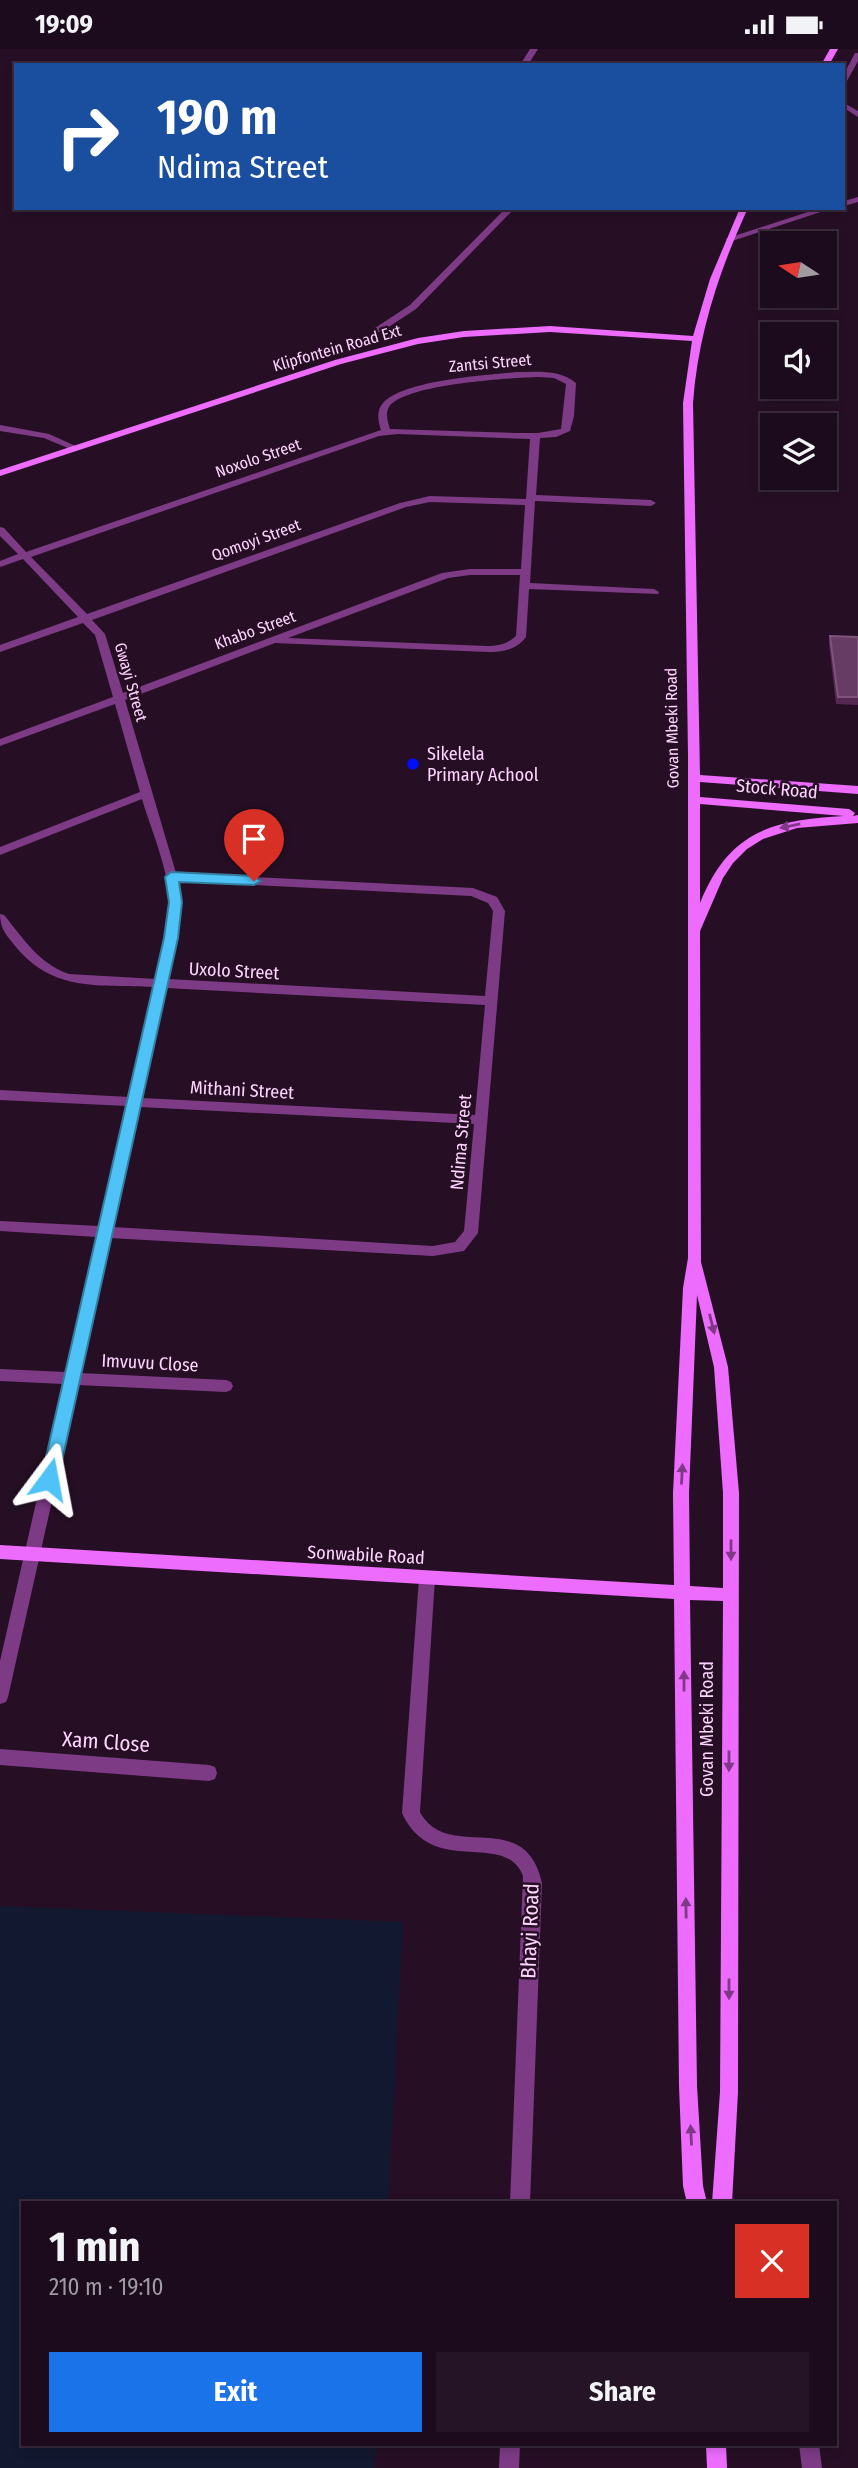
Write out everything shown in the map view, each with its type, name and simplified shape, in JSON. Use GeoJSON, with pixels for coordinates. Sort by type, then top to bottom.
{"type":"FeatureCollection","features":[{"type":"Feature","properties":{"kind":"main road","name":"Govan Mbeki Road"},"geometry":{"type":"LineString","coordinates":[[697,2201],[693,2186],[688,2085],[681,1493],[690,1288],[695,1258],[694,778],[687,447],[689,372],[696,339],[729,239],[743,210]]}},
{"type":"Feature","properties":{"kind":"main road","name":"Klipfontein Road Ext"},"geometry":{"type":"LineString","coordinates":[[0,473],[364,354],[440,337],[550,329],[696,339]]}},
{"type":"Feature","properties":{"kind":"main road","name":"Stock Road"},"geometry":{"type":"LineString","coordinates":[[694,778],[858,790]]}},
{"type":"Feature","properties":{"kind":"main road","name":"Stock Road"},"geometry":{"type":"LineString","coordinates":[[693,800],[858,813]]}},
{"type":"Feature","properties":{"kind":"main road"},"geometry":{"type":"LineString","coordinates":[[694,932],[716,879],[741,845],[755,837],[791,826],[858,819]]}},
{"type":"Feature","properties":{"kind":"main road","name":"Govan Mbeki Road"},"geometry":{"type":"LineString","coordinates":[[695,1258],[721,1367],[731,1493],[729,2092],[722,2201]]}},
{"type":"Feature","properties":{"kind":"main road","name":"Sonwabile Road"},"geometry":{"type":"LineString","coordinates":[[0,1552],[730,1595]]}},
{"type":"Feature","properties":{"kind":"main road"},"geometry":{"type":"LineString","coordinates":[[716,2446],[717,2468]]}},
{"type":"Feature","properties":{"kind":"street"},"geometry":{"type":"LineString","coordinates":[[845,77],[858,55]]}},
{"type":"Feature","properties":{"kind":"street"},"geometry":{"type":"LineString","coordinates":[[378,330],[413,307],[509,210]]}},
{"type":"Feature","properties":{"kind":"street"},"geometry":{"type":"LineString","coordinates":[[729,239],[823,210]]}},
{"type":"Feature","properties":{"kind":"street","name":"Zantsi Street"},"geometry":{"type":"LineString","coordinates":[[386,432],[382,423],[384,406],[440,384],[539,374],[569,380],[571,383],[566,430],[559,435],[535,437]]}},
{"type":"Feature","properties":{"kind":"street"},"geometry":{"type":"LineString","coordinates":[[0,428],[46,436],[75,448]]}},
{"type":"Feature","properties":{"kind":"street","name":"Noxolo Street"},"geometry":{"type":"LineString","coordinates":[[0,563],[386,432],[535,437]]}},
{"type":"Feature","properties":{"kind":"street"},"geometry":{"type":"LineString","coordinates":[[272,641],[487,649],[507,647],[521,637],[535,437]]}},
{"type":"Feature","properties":{"kind":"street"},"geometry":{"type":"LineString","coordinates":[[530,500],[651,503]]}},
{"type":"Feature","properties":{"kind":"street","name":"Qomoyi Street"},"geometry":{"type":"LineString","coordinates":[[0,649],[419,501],[530,500]]}},
{"type":"Feature","properties":{"kind":"street","name":"Gwayi Street"},"geometry":{"type":"LineString","coordinates":[[0,530],[87,617],[100,634],[171,877],[174,915],[0,1697]]}},
{"type":"Feature","properties":{"kind":"street","name":"Khabo Street"},"geometry":{"type":"LineString","coordinates":[[0,743],[119,696],[453,573],[525,572]]}},
{"type":"Feature","properties":{"kind":"street"},"geometry":{"type":"LineString","coordinates":[[524,586],[654,592]]}},
{"type":"Feature","properties":{"kind":"street"},"geometry":{"type":"LineString","coordinates":[[0,851],[147,793]]}},
{"type":"Feature","properties":{"kind":"street","name":"Ndima Street"},"geometry":{"type":"LineString","coordinates":[[0,1226],[433,1251],[459,1247],[467,1240],[474,1226],[499,911],[494,900],[473,891],[171,877]]}},
{"type":"Feature","properties":{"kind":"street","name":"Uxolo Street"},"geometry":{"type":"LineString","coordinates":[[0,918],[34,960],[57,976],[491,1001]]}},
{"type":"Feature","properties":{"kind":"street","name":"Mithani Street"},"geometry":{"type":"LineString","coordinates":[[0,1095],[482,1120]]}},
{"type":"Feature","properties":{"kind":"street","name":"Imvuvu Close"},"geometry":{"type":"LineString","coordinates":[[0,1375],[226,1386]]}},
{"type":"Feature","properties":{"kind":"street","name":"Bhayi Road"},"geometry":{"type":"LineString","coordinates":[[427,1578],[411,1813],[421,1831],[439,1841],[512,1849],[527,1863],[533,1884],[520,2201]]}},
{"type":"Feature","properties":{"kind":"street","name":"Xam Close"},"geometry":{"type":"LineString","coordinates":[[0,1757],[209,1773]]}},
{"type":"Feature","properties":{"kind":"street"},"geometry":{"type":"LineString","coordinates":[[509,2468],[510,2446]]}},
{"type":"Feature","properties":{"kind":"street"},"geometry":{"type":"LineString","coordinates":[[809,2446],[812,2468]]}},
{"type":"Feature","properties":{"kind":"shaded area"},"geometry":{"type":"Polygon","coordinates":[[[0,1906],[403,1922],[388,2201],[21,2201],[21,2446],[376,2446],[374,2468],[0,2468],[0,1906]]]}},
{"type":"Feature","properties":{"kind":"building"},"geometry":{"type":"Polygon","coordinates":[[[830,636],[858,637],[858,697],[838,697],[830,636]]]}},
{"type":"Feature","properties":{"kind":"place","name":"Sikelela Primary Achool"},"geometry":{"type":"Point","coordinates":[413,764]}},
{"type":"Feature","properties":{"kind":"route"},"geometry":{"type":"LineString","coordinates":[[49,1479],[171,938],[175,902],[171,877],[254,881]]}}]}
